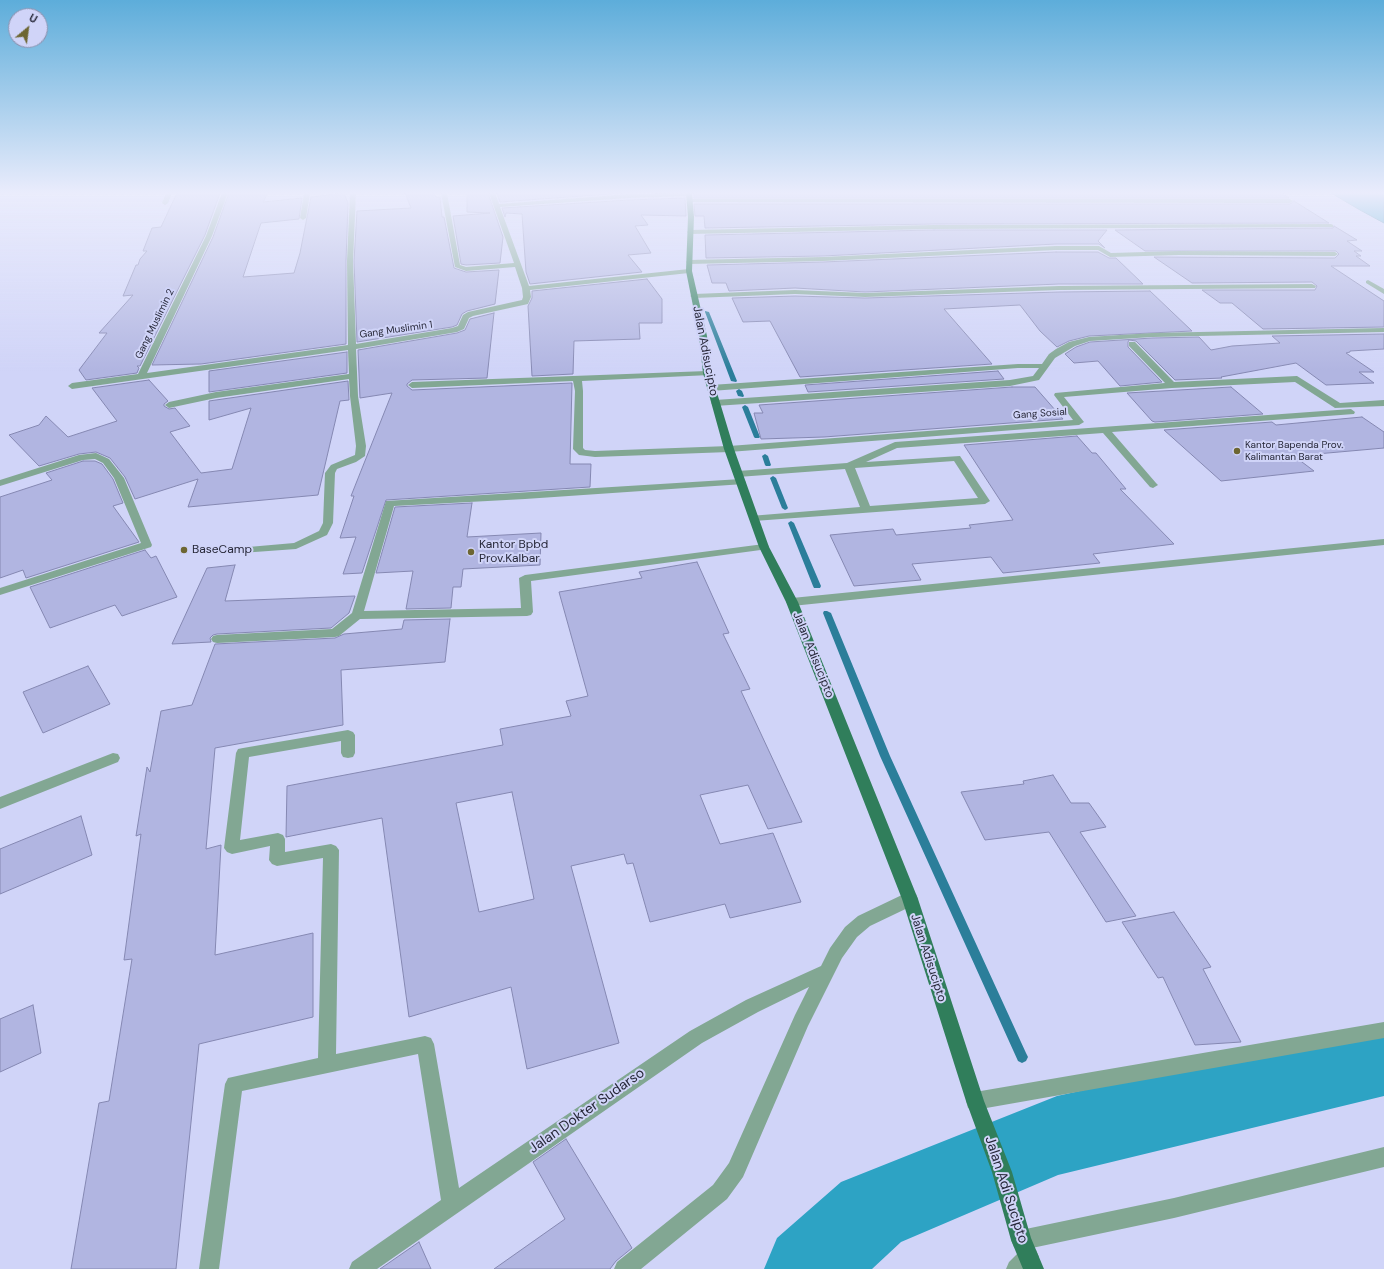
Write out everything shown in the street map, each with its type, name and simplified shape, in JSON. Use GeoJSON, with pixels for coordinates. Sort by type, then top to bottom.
{"type":"FeatureCollection","features":[{"type":"Feature","properties":{"kind":"main road","name":"Jalan Adisucipto"},"geometry":{"type":"LineString","coordinates":[[689,252],[689,267],[694,296],[704,336],[708,373],[714,403],[729,449],[764,547],[792,602],[910,900],[977,1105]]}},
{"type":"Feature","properties":{"kind":"main road","name":"Jalan Adi Sucipto"},"geometry":{"type":"LineString","coordinates":[[977,1105],[1002,1172],[1025,1259]]}},
{"type":"Feature","properties":{"kind":"street","name":"Gang Muslimin 2"},"geometry":{"type":"LineString","coordinates":[[141,376],[201,252]]}},
{"type":"Feature","properties":{"kind":"street","name":"Gang Muslimin 1"},"geometry":{"type":"LineString","coordinates":[[350,252],[352,347],[454,330],[461,327],[466,317],[471,314],[526,302],[526,288]]}},
{"type":"Feature","properties":{"kind":"street"},"geometry":{"type":"LineString","coordinates":[[455,252],[457,266],[460,268],[466,269],[518,265]]}},
{"type":"Feature","properties":{"kind":"street"},"geometry":{"type":"LineString","coordinates":[[513,252],[526,288],[689,267],[956,252]]}},
{"type":"Feature","properties":{"kind":"street"},"geometry":{"type":"LineString","coordinates":[[1106,252],[1110,255],[1179,253],[1335,254]]}},
{"type":"Feature","properties":{"kind":"street"},"geometry":{"type":"LineString","coordinates":[[1368,282],[1384,292]]}},
{"type":"Feature","properties":{"kind":"street"},"geometry":{"type":"LineString","coordinates":[[694,296],[795,292],[865,296],[1067,288],[1312,286]]}},
{"type":"Feature","properties":{"kind":"street"},"geometry":{"type":"LineString","coordinates":[[714,403],[1010,383],[1036,378],[1044,366],[1059,351],[1072,344],[1089,340],[1152,335],[1384,330]]}},
{"type":"Feature","properties":{"kind":"street"},"geometry":{"type":"LineString","coordinates":[[1132,344],[1172,385]]}},
{"type":"Feature","properties":{"kind":"street"},"geometry":{"type":"LineString","coordinates":[[72,386],[352,347],[352,376],[361,446],[360,456],[353,460],[334,466],[330,473],[328,524],[323,533],[296,546],[241,550]]}},
{"type":"Feature","properties":{"kind":"street"},"geometry":{"type":"LineString","coordinates":[[711,388],[1018,366],[1044,366]]}},
{"type":"Feature","properties":{"kind":"street"},"geometry":{"type":"LineString","coordinates":[[412,385],[708,373]]}},
{"type":"Feature","properties":{"kind":"street"},"geometry":{"type":"LineString","coordinates":[[169,405],[216,395],[352,376]]}},
{"type":"Feature","properties":{"kind":"street"},"geometry":{"type":"LineString","coordinates":[[577,378],[579,391],[578,449],[582,452],[595,454],[729,449]]}},
{"type":"Feature","properties":{"kind":"street","name":"Gang Sosial"},"geometry":{"type":"LineString","coordinates":[[729,449],[1079,422],[1058,395],[1172,385],[1297,379],[1338,406],[1384,403]]}},
{"type":"Feature","properties":{"kind":"street"},"geometry":{"type":"LineString","coordinates":[[802,382],[811,397]]}},
{"type":"Feature","properties":{"kind":"street"},"geometry":{"type":"LineString","coordinates":[[849,466],[895,445],[1384,410]]}},
{"type":"Feature","properties":{"kind":"street"},"geometry":{"type":"LineString","coordinates":[[1106,431],[1153,485]]}},
{"type":"Feature","properties":{"kind":"street"},"geometry":{"type":"LineString","coordinates":[[0,483],[82,457],[96,456],[106,461],[119,478],[147,545],[0,592]]}},
{"type":"Feature","properties":{"kind":"street"},"geometry":{"type":"LineString","coordinates":[[217,639],[335,633],[357,615],[390,503],[525,496],[739,478],[849,466],[957,458],[985,501],[754,518]]}},
{"type":"Feature","properties":{"kind":"street"},"geometry":{"type":"LineString","coordinates":[[849,466],[866,510]]}},
{"type":"Feature","properties":{"kind":"street"},"geometry":{"type":"LineString","coordinates":[[792,602],[1384,542]]}},
{"type":"Feature","properties":{"kind":"street"},"geometry":{"type":"LineString","coordinates":[[357,615],[527,612],[525,578],[764,547]]}},
{"type":"Feature","properties":{"kind":"street"},"geometry":{"type":"LineString","coordinates":[[327,1065],[331,850],[277,860],[278,839],[232,848],[243,753],[348,735],[348,753]]}},
{"type":"Feature","properties":{"kind":"street"},"geometry":{"type":"LineString","coordinates":[[0,803],[113,758]]}},
{"type":"Feature","properties":{"kind":"street"},"geometry":{"type":"LineString","coordinates":[[624,1269],[720,1192],[736,1170],[801,1021],[836,953],[850,932],[864,921],[910,900]]}},
{"type":"Feature","properties":{"kind":"street","name":"Jalan Dokter Sudarso"},"geometry":{"type":"LineString","coordinates":[[359,1269],[696,1037],[752,1006],[826,971]]}},
{"type":"Feature","properties":{"kind":"street"},"geometry":{"type":"LineString","coordinates":[[977,1105],[1384,1030]]}},
{"type":"Feature","properties":{"kind":"street"},"geometry":{"type":"LineString","coordinates":[[209,1269],[234,1084],[425,1044],[452,1204]]}},
{"type":"Feature","properties":{"kind":"street"},"geometry":{"type":"LineString","coordinates":[[1025,1259],[1174,1208],[1384,1157]]}},
{"type":"Feature","properties":{"kind":"building"},"geometry":{"type":"Polygon","coordinates":[[[146,252],[196,252],[140,366],[137,366],[139,368],[137,373],[86,380],[79,370],[107,333],[99,333],[133,295],[123,296],[140,259],[146,252]]]}},
{"type":"Feature","properties":{"kind":"building"},"geometry":{"type":"Polygon","coordinates":[[[206,252],[251,252],[243,277],[294,273],[300,252],[346,252],[346,344],[201,364],[152,365],[206,252]]]}},
{"type":"Feature","properties":{"kind":"building"},"geometry":{"type":"Polygon","coordinates":[[[355,252],[451,252],[454,268],[466,272],[499,270],[495,304],[467,311],[462,314],[457,325],[452,327],[357,342],[355,252]]]}},
{"type":"Feature","properties":{"kind":"building"},"geometry":{"type":"Polygon","coordinates":[[[459,252],[501,252],[500,263],[461,264],[459,252]]]}},
{"type":"Feature","properties":{"kind":"building"},"geometry":{"type":"Polygon","coordinates":[[[525,252],[651,253],[628,255],[642,272],[530,284],[526,272],[525,252]]]}},
{"type":"Feature","properties":{"kind":"building"},"geometry":{"type":"Polygon","coordinates":[[[706,252],[896,252],[823,256],[706,258],[706,252]]]}},
{"type":"Feature","properties":{"kind":"building"},"geometry":{"type":"Polygon","coordinates":[[[1051,252],[1098,252],[1109,258],[1116,258],[1143,284],[1059,284],[865,292],[795,288],[729,291],[726,283],[712,283],[707,265],[823,262],[1051,252]]]}},
{"type":"Feature","properties":{"kind":"building"},"geometry":{"type":"Polygon","coordinates":[[[1337,252],[1356,252],[1361,256],[1356,256],[1370,266],[1331,266],[1384,301],[1384,327],[1263,329],[1232,303],[1220,303],[1202,290],[1315,290],[1317,286],[1312,282],[1192,283],[1154,257],[1335,258],[1339,254],[1337,252]]]}},
{"type":"Feature","properties":{"kind":"building"},"geometry":{"type":"Polygon","coordinates":[[[647,279],[662,299],[662,323],[639,323],[640,339],[574,341],[573,374],[532,376],[528,306],[532,298],[532,291],[647,279]]]}},
{"type":"Feature","properties":{"kind":"building"},"geometry":{"type":"Polygon","coordinates":[[[1150,291],[1192,331],[1089,336],[1069,341],[1057,347],[1040,331],[1020,305],[944,309],[992,364],[800,377],[770,321],[743,322],[732,298],[795,296],[865,298],[1059,292],[1150,291]]]}},
{"type":"Feature","properties":{"kind":"building"},"geometry":{"type":"Polygon","coordinates":[[[494,313],[487,378],[412,380],[407,384],[407,386],[412,390],[572,383],[570,464],[591,464],[590,487],[386,500],[362,573],[343,574],[356,537],[340,538],[354,496],[351,496],[392,393],[360,398],[358,350],[457,333],[465,330],[470,319],[494,313]]]}},
{"type":"Feature","properties":{"kind":"building"},"geometry":{"type":"Polygon","coordinates":[[[1384,334],[1384,349],[1350,351],[1346,353],[1374,372],[1359,372],[1374,383],[1326,385],[1296,363],[1221,377],[1222,378],[1175,380],[1136,341],[1129,340],[1128,347],[1162,382],[1120,386],[1098,361],[1074,363],[1065,354],[1076,347],[1090,342],[1152,338],[1199,337],[1211,350],[1232,346],[1280,343],[1272,336],[1384,334]]]}},
{"type":"Feature","properties":{"kind":"building"},"geometry":{"type":"Polygon","coordinates":[[[347,352],[347,373],[209,392],[209,371],[347,352]]]}},
{"type":"Feature","properties":{"kind":"building"},"geometry":{"type":"Polygon","coordinates":[[[998,371],[1004,379],[808,392],[805,385],[998,371]]]}},
{"type":"Feature","properties":{"kind":"building"},"geometry":{"type":"Polygon","coordinates":[[[149,380],[168,401],[164,404],[164,406],[169,409],[175,408],[190,426],[170,432],[201,473],[232,469],[251,408],[209,420],[209,401],[348,381],[349,400],[340,401],[318,495],[188,507],[198,479],[135,499],[125,477],[110,458],[96,452],[79,454],[39,466],[9,435],[39,425],[46,416],[68,437],[117,421],[92,388],[149,380]]]}},
{"type":"Feature","properties":{"kind":"building"},"geometry":{"type":"Polygon","coordinates":[[[1012,387],[1035,387],[1063,419],[824,437],[761,439],[754,413],[763,413],[759,405],[1012,387]]]}},
{"type":"Feature","properties":{"kind":"building"},"geometry":{"type":"Polygon","coordinates":[[[1231,387],[1263,414],[1155,422],[1152,421],[1127,393],[1231,387]]]}},
{"type":"Feature","properties":{"kind":"building"},"geometry":{"type":"Polygon","coordinates":[[[1362,417],[1384,432],[1384,448],[1294,456],[1314,471],[1221,481],[1164,430],[1272,422],[1276,425],[1362,417]]]}},
{"type":"Feature","properties":{"kind":"building"},"geometry":{"type":"Polygon","coordinates":[[[1077,436],[1092,453],[1096,453],[1126,489],[1120,489],[1174,544],[1093,554],[1100,563],[1003,573],[991,557],[912,564],[921,580],[854,586],[830,535],[893,529],[896,535],[971,528],[969,525],[1013,520],[964,445],[1077,436]]]}},
{"type":"Feature","properties":{"kind":"building"},"geometry":{"type":"Polygon","coordinates":[[[83,461],[95,461],[102,464],[113,479],[123,503],[113,506],[139,542],[26,578],[23,570],[0,578],[0,497],[52,480],[46,473],[83,461]]]}},
{"type":"Feature","properties":{"kind":"building","name":"Kantor Bpbd Prov.Kalbar"},"geometry":{"type":"Polygon","coordinates":[[[472,503],[467,537],[541,533],[540,565],[463,569],[461,587],[453,587],[451,608],[406,609],[413,571],[376,573],[395,507],[472,503]]]}},
{"type":"Feature","properties":{"kind":"building"},"geometry":{"type":"Polygon","coordinates":[[[145,550],[151,558],[156,556],[177,597],[122,616],[115,605],[50,628],[30,587],[145,550]]]}},
{"type":"Feature","properties":{"kind":"building"},"geometry":{"type":"Polygon","coordinates":[[[697,562],[729,633],[723,634],[750,689],[741,691],[802,822],[768,829],[748,785],[700,795],[720,844],[773,833],[801,902],[730,918],[725,904],[650,922],[633,863],[627,864],[624,854],[571,866],[619,1043],[527,1069],[511,987],[409,1017],[382,818],[286,837],[287,786],[503,745],[500,729],[571,716],[566,701],[588,696],[559,592],[642,578],[639,572],[697,562]],[[512,792],[456,803],[479,912],[534,899],[512,792]]]}},
{"type":"Feature","properties":{"kind":"building"},"geometry":{"type":"Polygon","coordinates":[[[235,565],[225,601],[355,596],[349,613],[331,628],[217,634],[210,638],[211,642],[172,644],[207,568],[235,565]]]}},
{"type":"Feature","properties":{"kind":"building"},"geometry":{"type":"Polygon","coordinates":[[[450,619],[445,662],[341,670],[343,725],[215,748],[206,849],[221,845],[215,955],[313,933],[313,1017],[199,1044],[176,1269],[71,1269],[99,1103],[109,1101],[132,959],[124,960],[141,834],[136,836],[147,767],[150,772],[161,711],[192,705],[215,644],[335,638],[344,634],[402,629],[404,620],[450,619]]]}},
{"type":"Feature","properties":{"kind":"building"},"geometry":{"type":"Polygon","coordinates":[[[88,666],[110,704],[43,733],[23,692],[88,666]]]}},
{"type":"Feature","properties":{"kind":"building"},"geometry":{"type":"Polygon","coordinates":[[[1053,775],[1071,803],[1089,803],[1106,827],[1080,832],[1136,916],[1106,922],[1049,832],[985,840],[961,792],[1024,784],[1023,781],[1053,775]]]}},
{"type":"Feature","properties":{"kind":"building"},"geometry":{"type":"Polygon","coordinates":[[[81,816],[92,855],[0,894],[0,849],[81,816]]]}},
{"type":"Feature","properties":{"kind":"building"},"geometry":{"type":"Polygon","coordinates":[[[1174,912],[1211,967],[1203,969],[1241,1042],[1195,1045],[1163,977],[1158,978],[1122,922],[1174,912]]]}},
{"type":"Feature","properties":{"kind":"building"},"geometry":{"type":"Polygon","coordinates":[[[33,1005],[41,1053],[0,1072],[0,1019],[33,1005]]]}},
{"type":"Feature","properties":{"kind":"building"},"geometry":{"type":"Polygon","coordinates":[[[566,1139],[632,1248],[616,1261],[610,1269],[494,1269],[565,1219],[533,1162],[566,1139]]]}},
{"type":"Feature","properties":{"kind":"building"},"geometry":{"type":"Polygon","coordinates":[[[419,1242],[431,1269],[380,1269],[419,1242]]]}},
{"type":"Feature","properties":{"kind":"waterway"},"geometry":{"type":"LineString","coordinates":[[707,312],[734,381]]}},
{"type":"Feature","properties":{"kind":"waterway"},"geometry":{"type":"LineString","coordinates":[[739,391],[741,396]]}},
{"type":"Feature","properties":{"kind":"waterway"},"geometry":{"type":"LineString","coordinates":[[745,407],[757,437]]}},
{"type":"Feature","properties":{"kind":"waterway"},"geometry":{"type":"LineString","coordinates":[[765,456],[768,465]]}},
{"type":"Feature","properties":{"kind":"waterway"},"geometry":{"type":"LineString","coordinates":[[773,478],[785,508]]}},
{"type":"Feature","properties":{"kind":"waterway"},"geometry":{"type":"LineString","coordinates":[[791,523],[817,586]]}},
{"type":"Feature","properties":{"kind":"waterway"},"geometry":{"type":"LineString","coordinates":[[827,613],[885,756],[1022,1057]]}},
{"type":"Feature","properties":{"kind":"waterway"},"geometry":{"type":"LineString","coordinates":[[808,1269],[871,1212],[1057,1136],[1384,1060]]}},
{"type":"Feature","properties":{"kind":"waterway"},"geometry":{"type":"LineString","coordinates":[[1053,1126],[1057,1136]]}},
{"type":"Feature","properties":{"kind":"place","name":"Kantor Bapenda Prov. Kalimantan Barat"},"geometry":{"type":"Point","coordinates":[1237,451]}},
{"type":"Feature","properties":{"kind":"place","name":"BaseCamp"},"geometry":{"type":"Point","coordinates":[184,550]}},
{"type":"Feature","properties":{"kind":"place","name":"Kantor Bpbd Prov.Kalbar"},"geometry":{"type":"Point","coordinates":[471,552]}}]}
